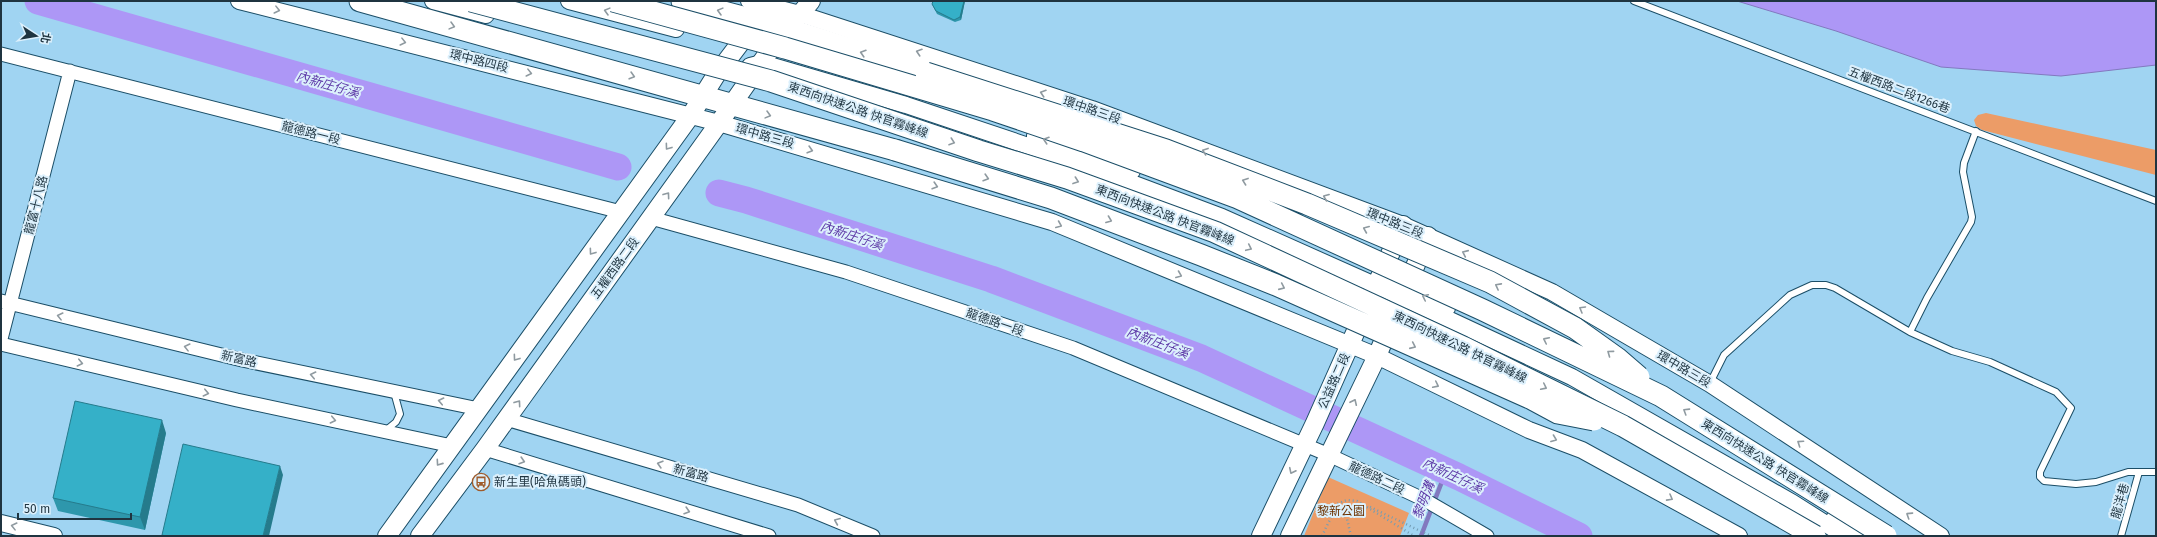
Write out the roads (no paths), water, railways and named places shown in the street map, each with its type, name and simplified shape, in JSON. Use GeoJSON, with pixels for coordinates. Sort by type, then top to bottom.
{"type":"FeatureCollection","features":[{"type":"Feature","properties":{"kind":"highway"},"geometry":{"type":"LineString","coordinates":[[360,1],[895,150],[1050,198],[1262,279],[1532,399],[1558,413],[1623,426]]}},
{"type":"Feature","properties":{"kind":"highway","name":"東西向快速公路 快官霧峰線"},"geometry":{"type":"LineString","coordinates":[[471,1],[771,81],[979,151],[1067,178],[1215,232],[1463,346],[1623,426],[1815,536]]}},
{"type":"Feature","properties":{"kind":"highway","name":"東西向快速公路 快官霧峰線"},"geometry":{"type":"LineString","coordinates":[[613,1],[793,50],[993,110],[1114,152],[1238,198],[1483,310],[1661,396],[1886,536]]}},
{"type":"Feature","properties":{"kind":"highway"},"geometry":{"type":"LineString","coordinates":[[682,1],[766,9],[799,15],[926,73],[1166,150],[1307,204],[1490,282],[1575,328],[1617,358],[1661,396]]}},
{"type":"Feature","properties":{"kind":"main road"},"geometry":{"type":"LineString","coordinates":[[387,536],[691,115],[716,75],[766,9]]}},
{"type":"Feature","properties":{"kind":"main road","name":"五權西路二段"},"geometry":{"type":"LineString","coordinates":[[420,536],[485,449],[651,218],[719,123],[730,104],[799,15]]}},
{"type":"Feature","properties":{"kind":"main road","name":"公益路二段"},"geometry":{"type":"LineString","coordinates":[[1261,536],[1305,445],[1403,226]]}},
{"type":"Feature","properties":{"kind":"main road"},"geometry":{"type":"LineString","coordinates":[[1290,536],[1369,372],[1428,236]]}},
{"type":"Feature","properties":{"kind":"street","name":"環中路四段"},"geometry":{"type":"LineString","coordinates":[[239,1],[719,123]]}},
{"type":"Feature","properties":{"kind":"street"},"geometry":{"type":"LineString","coordinates":[[433,1],[716,75],[765,58]]}},
{"type":"Feature","properties":{"kind":"street"},"geometry":{"type":"LineString","coordinates":[[569,1],[739,45],[765,58],[1079,151],[1225,208],[1404,294],[1572,378],[1793,504],[1845,536]]}},
{"type":"Feature","properties":{"kind":"street"},"geometry":{"type":"LineString","coordinates":[[749,1],[766,9]]}},
{"type":"Feature","properties":{"kind":"street","name":"環中路三段"},"geometry":{"type":"LineString","coordinates":[[799,15],[1092,109],[1403,226],[1552,292],[1710,384],[1941,536]]}},
{"type":"Feature","properties":{"kind":"street","name":"龍德路一段"},"geometry":{"type":"LineString","coordinates":[[1,54],[621,212]]}},
{"type":"Feature","properties":{"kind":"street","name":"龍富十八路"},"geometry":{"type":"LineString","coordinates":[[1,339],[6,302],[70,71]]}},
{"type":"Feature","properties":{"kind":"street","name":"環中路三段"},"geometry":{"type":"LineString","coordinates":[[719,123],[1052,222],[1376,356],[1529,430],[1582,450],[1739,536]]}},
{"type":"Feature","properties":{"kind":"street","name":"龍德路一段"},"geometry":{"type":"LineString","coordinates":[[651,218],[846,272],[1073,348],[1329,455]]}},
{"type":"Feature","properties":{"kind":"street"},"geometry":{"type":"LineString","coordinates":[[1404,294],[1577,370],[1798,494],[1865,536]]}},
{"type":"Feature","properties":{"kind":"street","name":"新富路"},"geometry":{"type":"LineString","coordinates":[[6,302],[242,360],[479,409]]}},
{"type":"Feature","properties":{"kind":"street"},"geometry":{"type":"LineString","coordinates":[[1,344],[237,400],[452,446]]}},
{"type":"Feature","properties":{"kind":"street","name":"新富路"},"geometry":{"type":"LineString","coordinates":[[506,419],[798,504],[873,536]]}},
{"type":"Feature","properties":{"kind":"street"},"geometry":{"type":"LineString","coordinates":[[485,449],[769,536]]}},
{"type":"Feature","properties":{"kind":"street","name":"龍德路二段"},"geometry":{"type":"LineString","coordinates":[[1329,455],[1425,500],[1487,536]]}},
{"type":"Feature","properties":{"kind":"street"},"geometry":{"type":"LineString","coordinates":[[1,523],[54,536]]}},
{"type":"Feature","properties":{"kind":"lane","name":"五權西路二段1266巷"},"geometry":{"type":"LineString","coordinates":[[1634,1],[2156,201]]}},
{"type":"Feature","properties":{"kind":"lane"},"geometry":{"type":"LineString","coordinates":[[1910,332],[1927,298],[1971,222],[1972,218],[1963,172],[1964,163],[1976,131]]}},
{"type":"Feature","properties":{"kind":"lane"},"geometry":{"type":"LineString","coordinates":[[1710,384],[1724,355],[1790,295],[1812,285],[1826,285],[1835,288],[1910,332],[1952,351],[1990,362],[2056,392],[2070,408],[2040,472],[2040,477],[2044,481],[2076,484],[2096,482],[2128,472],[2156,472]]}},
{"type":"Feature","properties":{"kind":"lane"},"geometry":{"type":"LineString","coordinates":[[385,431],[396,422],[400,414],[394,392]]}},
{"type":"Feature","properties":{"kind":"lane","name":"龍洋巷"},"geometry":{"type":"LineString","coordinates":[[2121,536],[2139,472]]}},
{"type":"Feature","properties":{"kind":"waterway","name":"內新庄仔溪"},"geometry":{"type":"LineString","coordinates":[[38,1],[618,167]]}},
{"type":"Feature","properties":{"kind":"waterway","name":"內新庄仔溪"},"geometry":{"type":"LineString","coordinates":[[719,193],[746,200],[991,279],[1201,358],[1459,477],[1579,536]]}},
{"type":"Feature","properties":{"kind":"waterway","name":"黎明溝"},"geometry":{"type":"LineString","coordinates":[[1421,536],[1446,471]]}},
{"type":"Feature","properties":{"kind":"place","name":"新生里(哈魚碼頭)"},"geometry":{"type":"Point","coordinates":[481,482]}},
{"type":"Feature","properties":{"kind":"park label","name":"黎新公園"},"geometry":{"type":"Point","coordinates":[1341,511]}}]}
